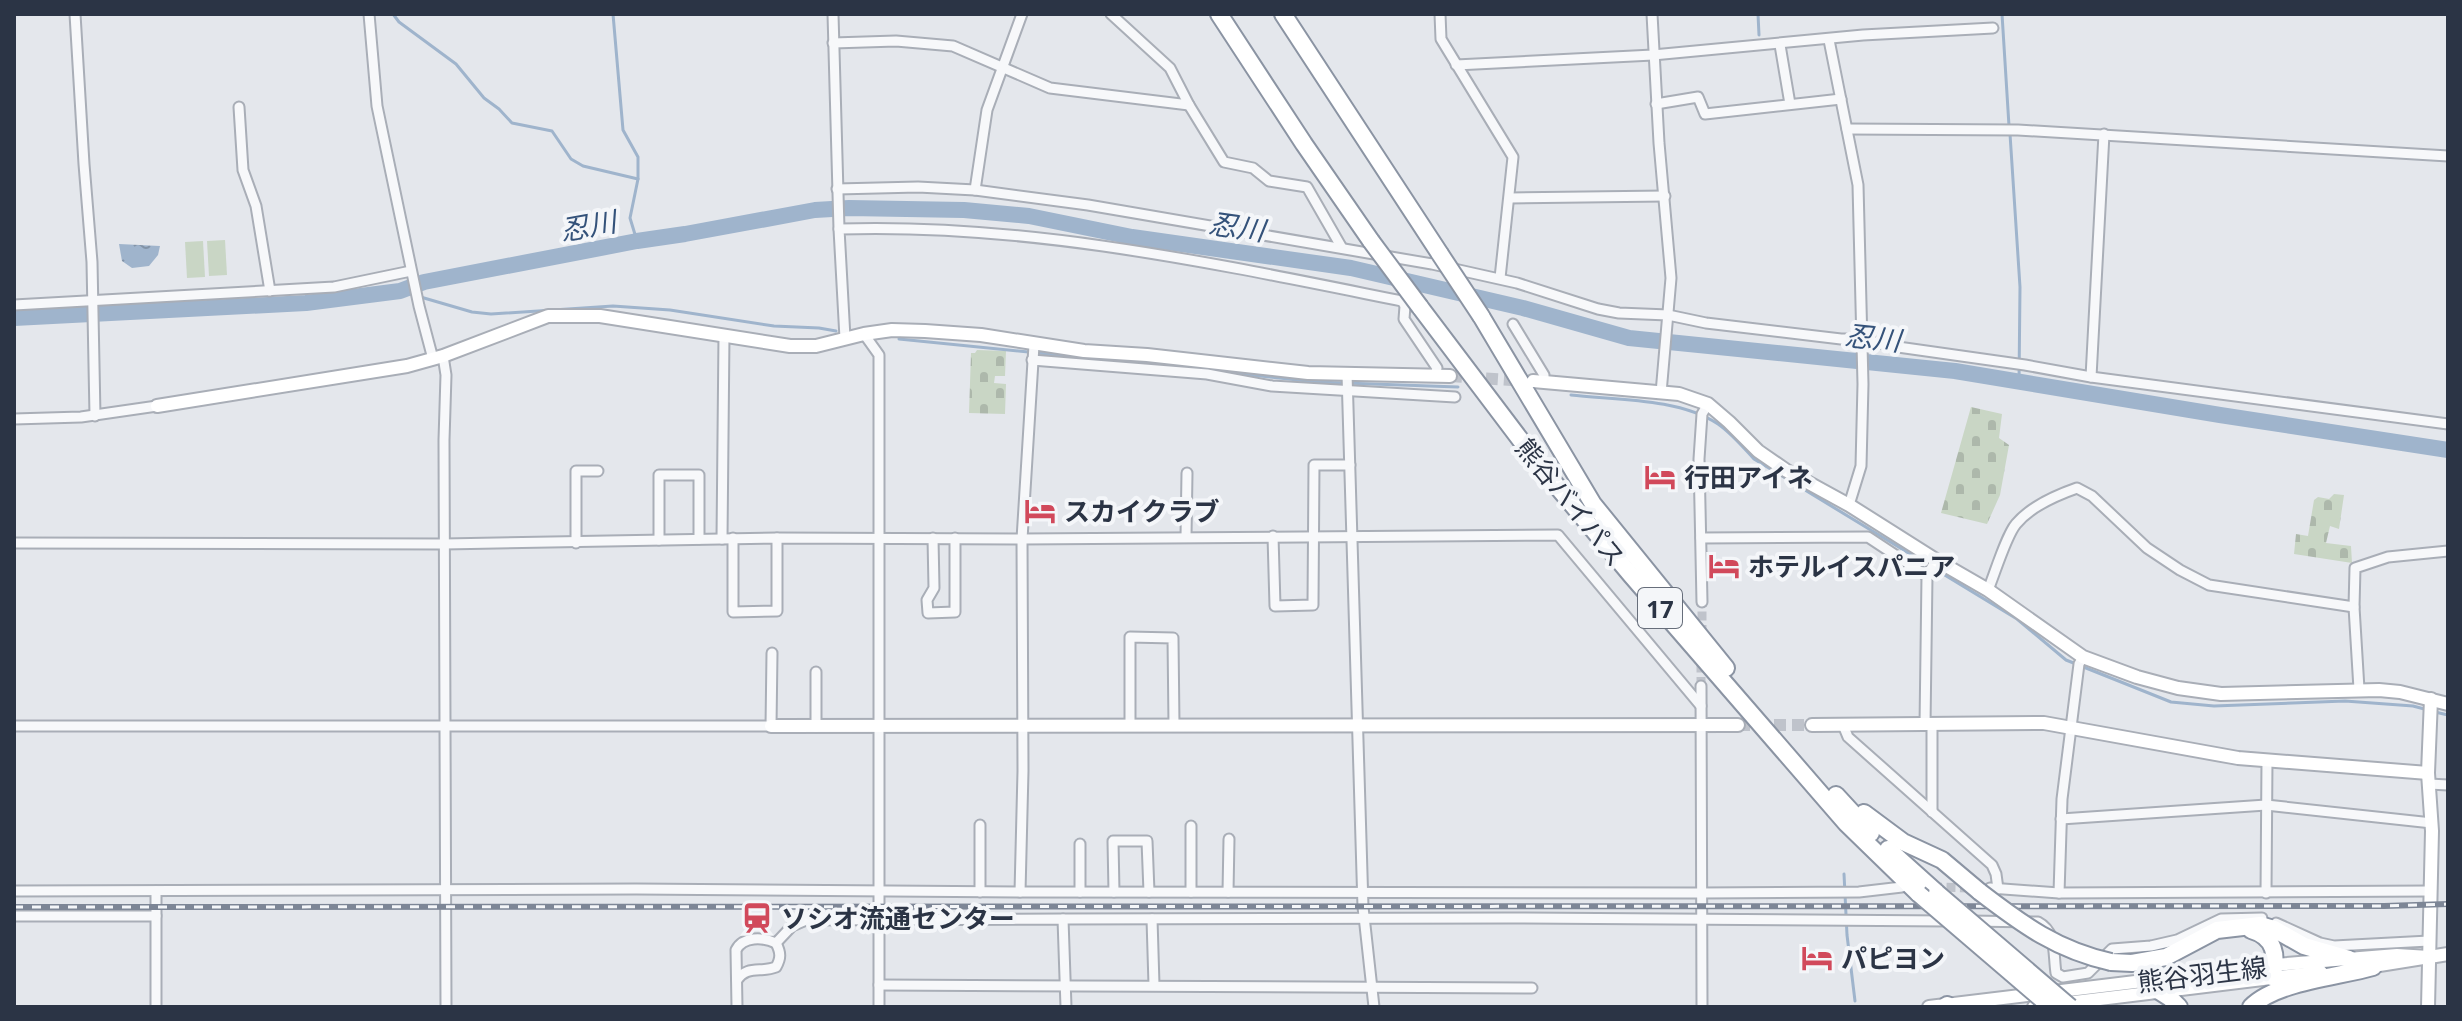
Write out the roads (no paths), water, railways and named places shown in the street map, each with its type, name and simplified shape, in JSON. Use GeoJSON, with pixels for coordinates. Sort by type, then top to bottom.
{"type":"FeatureCollection","features":[{"type":"Feature","properties":{"kind":"highway","name":"熊谷バイパス"},"geometry":{"type":"LineString","coordinates":[[1219,14],[1371,241],[1541,467],[1631,575],[1846,823],[1919,894],[2059,1006]]}},
{"type":"Feature","properties":{"kind":"highway","name":"熊谷バイパス"},"geometry":{"type":"LineString","coordinates":[[1283,14],[1481,316],[1593,504],[1702,640],[1819,777],[1877,839],[2059,1006]]}},
{"type":"Feature","properties":{"kind":"highway"},"geometry":{"type":"LineString","coordinates":[[1819,777],[1886,831],[1989,889],[2010,915],[2061,947],[2084,956],[2132,963],[2166,957],[2217,930],[2260,925],[2274,929],[2304,946],[2349,959]]}},
{"type":"Feature","properties":{"kind":"highway"},"geometry":{"type":"LineString","coordinates":[[2238,926],[2268,938],[2275,951],[2274,971]]}},
{"type":"Feature","properties":{"kind":"highway"},"geometry":{"type":"LineString","coordinates":[[2251,1007],[2272,992],[2310,980],[2373,967]]}},
{"type":"Feature","properties":{"kind":"highway"},"geometry":{"type":"LineString","coordinates":[[2145,982],[2179,1007]]}},
{"type":"Feature","properties":{"kind":"street"},"geometry":{"type":"LineString","coordinates":[[75,14],[94,305],[95,416]]}},
{"type":"Feature","properties":{"kind":"street"},"geometry":{"type":"LineString","coordinates":[[369,14],[377,106],[412,274],[419,306],[446,375],[446,1007]]}},
{"type":"Feature","properties":{"kind":"street"},"geometry":{"type":"LineString","coordinates":[[833,14],[837,189],[845,338]]}},
{"type":"Feature","properties":{"kind":"street"},"geometry":{"type":"LineString","coordinates":[[975,190],[987,110],[1022,14]]}},
{"type":"Feature","properties":{"kind":"street"},"geometry":{"type":"LineString","coordinates":[[1111,14],[1170,68],[1224,162],[1253,168],[1269,181],[1307,187],[1342,248]]}},
{"type":"Feature","properties":{"kind":"street"},"geometry":{"type":"LineString","coordinates":[[1440,14],[1441,39],[1513,157],[1500,278]]}},
{"type":"Feature","properties":{"kind":"street"},"geometry":{"type":"LineString","coordinates":[[1652,14],[1656,104],[1671,278],[1661,393]]}},
{"type":"Feature","properties":{"kind":"street"},"geometry":{"type":"LineString","coordinates":[[1456,65],[1653,55],[1863,35],[1993,28]]}},
{"type":"Feature","properties":{"kind":"street"},"geometry":{"type":"LineString","coordinates":[[1829,40],[1858,185],[1864,382],[1861,466],[1849,505]]}},
{"type":"Feature","properties":{"kind":"street"},"geometry":{"type":"LineString","coordinates":[[833,43],[896,41],[953,46],[1050,88],[1189,105]]}},
{"type":"Feature","properties":{"kind":"street"},"geometry":{"type":"LineString","coordinates":[[1780,45],[1790,104]]}},
{"type":"Feature","properties":{"kind":"street"},"geometry":{"type":"LineString","coordinates":[[1656,104],[1698,97],[1705,114],[1841,99]]}},
{"type":"Feature","properties":{"kind":"street"},"geometry":{"type":"LineString","coordinates":[[239,107],[243,170],[256,206],[270,291]]}},
{"type":"Feature","properties":{"kind":"street"},"geometry":{"type":"LineString","coordinates":[[1847,129],[2016,129],[2448,156]]}},
{"type":"Feature","properties":{"kind":"street"},"geometry":{"type":"LineString","coordinates":[[2091,377],[2104,134]]}},
{"type":"Feature","properties":{"kind":"street"},"geometry":{"type":"LineString","coordinates":[[837,189],[918,187],[975,190],[1088,205],[1500,278],[1619,313],[1841,339],[2091,377],[2448,424]]}},
{"type":"Feature","properties":{"kind":"street"},"geometry":{"type":"LineString","coordinates":[[1510,198],[1665,196]]}},
{"type":"Feature","properties":{"kind":"street"},"geometry":{"type":"LineString","coordinates":[[839,229],[927,228],[997,233],[1226,266],[1402,301],[1405,306],[1404,319],[1437,368],[1435,376]]}},
{"type":"Feature","properties":{"kind":"street"},"geometry":{"type":"LineString","coordinates":[[14,305],[94,305],[334,287],[412,274]]}},
{"type":"Feature","properties":{"kind":"street"},"geometry":{"type":"LineString","coordinates":[[14,419],[95,416],[374,372],[438,358],[548,316],[600,316],[803,346],[892,330],[981,335],[1033,352],[1308,373],[1347,382],[1455,397]]}},
{"type":"Feature","properties":{"kind":"street"},"geometry":{"type":"LineString","coordinates":[[1513,324],[1544,375],[1538,382]]}},
{"type":"Feature","properties":{"kind":"street"},"geometry":{"type":"LineString","coordinates":[[864,334],[879,355],[879,1007]]}},
{"type":"Feature","properties":{"kind":"street"},"geometry":{"type":"LineString","coordinates":[[722,539],[724,335]]}},
{"type":"Feature","properties":{"kind":"street"},"geometry":{"type":"LineString","coordinates":[[1020,892],[1022,539],[1033,352]]}},
{"type":"Feature","properties":{"kind":"street"},"geometry":{"type":"LineString","coordinates":[[1347,382],[1450,376]]}},
{"type":"Feature","properties":{"kind":"street"},"geometry":{"type":"LineString","coordinates":[[1347,382],[1363,892],[1374,1007]]}},
{"type":"Feature","properties":{"kind":"street"},"geometry":{"type":"LineString","coordinates":[[1538,382],[1694,398],[1705,409],[1729,422],[1758,451],[1787,471],[1988,590],[2083,657],[2137,677],[2199,692],[2221,694],[2359,689],[2400,692],[2431,704],[2448,703]]}},
{"type":"Feature","properties":{"kind":"street"},"geometry":{"type":"LineString","coordinates":[[1702,602],[1699,459],[1705,409]]}},
{"type":"Feature","properties":{"kind":"street"},"geometry":{"type":"LineString","coordinates":[[1273,536],[1275,606],[1313,605],[1314,465],[1350,465]]}},
{"type":"Feature","properties":{"kind":"street"},"geometry":{"type":"LineString","coordinates":[[576,543],[576,471],[598,471]]}},
{"type":"Feature","properties":{"kind":"street"},"geometry":{"type":"LineString","coordinates":[[1186,537],[1187,473]]}},
{"type":"Feature","properties":{"kind":"street"},"geometry":{"type":"LineString","coordinates":[[659,540],[659,475],[699,475],[699,539]]}},
{"type":"Feature","properties":{"kind":"street"},"geometry":{"type":"LineString","coordinates":[[1988,590],[2015,525],[2033,510],[2077,488],[2092,496],[2147,548],[2209,585],[2354,607]]}},
{"type":"Feature","properties":{"kind":"street"},"geometry":{"type":"LineString","coordinates":[[14,543],[444,544],[733,538],[1558,535],[1701,706]]}},
{"type":"Feature","properties":{"kind":"street"},"geometry":{"type":"LineString","coordinates":[[1701,538],[1868,537],[1928,574]]}},
{"type":"Feature","properties":{"kind":"street"},"geometry":{"type":"LineString","coordinates":[[733,538],[733,612],[777,611],[777,538]]}},
{"type":"Feature","properties":{"kind":"street"},"geometry":{"type":"LineString","coordinates":[[933,538],[934,588],[927,600],[928,613],[955,612],[955,538]]}},
{"type":"Feature","properties":{"kind":"street"},"geometry":{"type":"LineString","coordinates":[[2359,689],[2355,568],[2388,557],[2448,551]]}},
{"type":"Feature","properties":{"kind":"street"},"geometry":{"type":"LineString","coordinates":[[1932,812],[1928,725],[1928,574],[1935,561]]}},
{"type":"Feature","properties":{"kind":"street"},"geometry":{"type":"LineString","coordinates":[[1130,725],[1130,637],[1173,638],[1174,725]]}},
{"type":"Feature","properties":{"kind":"street"},"geometry":{"type":"LineString","coordinates":[[771,726],[772,653]]}},
{"type":"Feature","properties":{"kind":"street"},"geometry":{"type":"LineString","coordinates":[[2059,893],[2061,819],[2070,727],[2079,664],[2083,657]]}},
{"type":"Feature","properties":{"kind":"street"},"geometry":{"type":"LineString","coordinates":[[816,672],[816,727]]}},
{"type":"Feature","properties":{"kind":"street"},"geometry":{"type":"LineString","coordinates":[[1701,686],[1702,1007]]}},
{"type":"Feature","properties":{"kind":"street"},"geometry":{"type":"LineString","coordinates":[[2428,1007],[2431,704]]}},
{"type":"Feature","properties":{"kind":"street"},"geometry":{"type":"LineString","coordinates":[[1812,725],[2044,723],[2203,752],[2428,778],[2448,785]]}},
{"type":"Feature","properties":{"kind":"street"},"geometry":{"type":"LineString","coordinates":[[14,726],[1738,725]]}},
{"type":"Feature","properties":{"kind":"street"},"geometry":{"type":"LineString","coordinates":[[1843,725],[1848,737],[1992,865],[1996,874],[1989,889],[2059,893],[2430,891]]}},
{"type":"Feature","properties":{"kind":"street"},"geometry":{"type":"LineString","coordinates":[[2266,893],[2267,760]]}},
{"type":"Feature","properties":{"kind":"street"},"geometry":{"type":"LineString","coordinates":[[2061,819],[2266,805],[2432,823]]}},
{"type":"Feature","properties":{"kind":"street"},"geometry":{"type":"LineString","coordinates":[[980,825],[980,892]]}},
{"type":"Feature","properties":{"kind":"street"},"geometry":{"type":"LineString","coordinates":[[1191,826],[1191,892]]}},
{"type":"Feature","properties":{"kind":"street"},"geometry":{"type":"LineString","coordinates":[[1228,892],[1229,839]]}},
{"type":"Feature","properties":{"kind":"street"},"geometry":{"type":"LineString","coordinates":[[1114,892],[1113,841],[1147,841],[1149,892]]}},
{"type":"Feature","properties":{"kind":"street"},"geometry":{"type":"LineString","coordinates":[[1080,844],[1080,892]]}},
{"type":"Feature","properties":{"kind":"street"},"geometry":{"type":"LineString","coordinates":[[14,891],[650,889],[1701,893],[1859,892],[1902,887]]}},
{"type":"Feature","properties":{"kind":"street"},"geometry":{"type":"LineString","coordinates":[[156,891],[156,1007]]}},
{"type":"Feature","properties":{"kind":"street"},"geometry":{"type":"LineString","coordinates":[[14,916],[156,916]]}},
{"type":"Feature","properties":{"kind":"street"},"geometry":{"type":"LineString","coordinates":[[776,943],[792,926],[806,920],[1701,919],[2038,922],[2052,933],[2056,973],[2063,977],[2088,973],[2112,949],[2177,940],[2221,919],[2237,917],[2265,918],[2320,943],[2334,946],[2429,941]]}},
{"type":"Feature","properties":{"kind":"street"},"geometry":{"type":"LineString","coordinates":[[1063,919],[1066,1007]]}},
{"type":"Feature","properties":{"kind":"street"},"geometry":{"type":"LineString","coordinates":[[1152,919],[1154,985]]}},
{"type":"Feature","properties":{"kind":"street"},"geometry":{"type":"LineString","coordinates":[[737,980],[749,970],[776,967],[781,951],[776,943],[769,940],[740,943],[736,950],[737,1007]]}},
{"type":"Feature","properties":{"kind":"street","name":"熊谷羽生線"},"geometry":{"type":"LineString","coordinates":[[1929,1007],[2145,982],[2274,971],[2373,967],[2448,954]]}},
{"type":"Feature","properties":{"kind":"street","name":"熊谷羽生線"},"geometry":{"type":"LineString","coordinates":[[2034,1007],[2159,992],[2349,959],[2397,955],[2429,957]]}},
{"type":"Feature","properties":{"kind":"street"},"geometry":{"type":"LineString","coordinates":[[879,985],[1532,988]]}},
{"type":"Feature","properties":{"kind":"water"},"geometry":{"type":"Polygon","coordinates":[[[119,244],[160,246],[158,255],[149,266],[132,268],[122,261],[119,244]]]}},
{"type":"Feature","properties":{"kind":"waterway"},"geometry":{"type":"LineString","coordinates":[[393,14],[399,22],[456,64],[484,98],[512,123],[552,131],[571,159],[583,166],[638,179]]}},
{"type":"Feature","properties":{"kind":"waterway"},"geometry":{"type":"LineString","coordinates":[[613,14],[623,130],[638,157],[638,179],[630,218],[637,241]]}},
{"type":"Feature","properties":{"kind":"waterway"},"geometry":{"type":"LineString","coordinates":[[1758,14],[1759,35]]}},
{"type":"Feature","properties":{"kind":"waterway"},"geometry":{"type":"LineString","coordinates":[[2002,14],[2009,126]]}},
{"type":"Feature","properties":{"kind":"waterway"},"geometry":{"type":"LineString","coordinates":[[2010,134],[2020,287],[2019,382]]}},
{"type":"Feature","properties":{"kind":"waterway","name":"忍川"},"geometry":{"type":"LineString","coordinates":[[14,318],[306,303],[400,291],[424,282],[815,210],[964,210],[1029,216],[1132,237],[1351,268],[1523,308],[1629,338],[1955,371],[2448,450]]}},
{"type":"Feature","properties":{"kind":"waterway"},"geometry":{"type":"LineString","coordinates":[[400,291],[472,312],[491,314],[613,306],[836,331]]}},
{"type":"Feature","properties":{"kind":"waterway"},"geometry":{"type":"LineString","coordinates":[[899,339],[1186,368]]}},
{"type":"Feature","properties":{"kind":"waterway"},"geometry":{"type":"LineString","coordinates":[[1214,371],[1316,382],[1458,387]]}},
{"type":"Feature","properties":{"kind":"waterway"},"geometry":{"type":"LineString","coordinates":[[1571,395],[1647,402],[1702,415],[1728,432],[1754,459],[2017,619],[2066,660],[2171,702],[2214,706],[2345,701],[2428,710]]}},
{"type":"Feature","properties":{"kind":"waterway"},"geometry":{"type":"LineString","coordinates":[[2435,712],[2448,715]]}},
{"type":"Feature","properties":{"kind":"waterway"},"geometry":{"type":"LineString","coordinates":[[1844,874],[1855,1001]]}},
{"type":"Feature","properties":{"kind":"tunnel"},"geometry":{"type":"LineString","coordinates":[[1450,376],[1526,381]]}},
{"type":"Feature","properties":{"kind":"tunnel"},"geometry":{"type":"LineString","coordinates":[[1702,602],[1702,634]]}},
{"type":"Feature","properties":{"kind":"tunnel"},"geometry":{"type":"LineString","coordinates":[[1701,657],[1701,686]]}},
{"type":"Feature","properties":{"kind":"tunnel"},"geometry":{"type":"LineString","coordinates":[[1738,725],[1812,725]]}},
{"type":"Feature","properties":{"kind":"tunnel"},"geometry":{"type":"LineString","coordinates":[[1933,887],[1974,888]]}},
{"type":"Feature","properties":{"kind":"railway"},"geometry":{"type":"LineString","coordinates":[[14,907],[2448,904]]}},
{"type":"Feature","properties":{"kind":"place","name":"行田アイネ"},"geometry":{"type":"Point","coordinates":[1660,477]}},
{"type":"Feature","properties":{"kind":"place","name":"スカイクラブ"},"geometry":{"type":"Point","coordinates":[1040,511]}},
{"type":"Feature","properties":{"kind":"place","name":"ホテルイスパニア"},"geometry":{"type":"Point","coordinates":[1724,566]}},
{"type":"Feature","properties":{"kind":"place","name":"ソシオ流通センター"},"geometry":{"type":"Point","coordinates":[757,918]}},
{"type":"Feature","properties":{"kind":"place","name":"パピヨン"},"geometry":{"type":"Point","coordinates":[1817,958]}}]}
